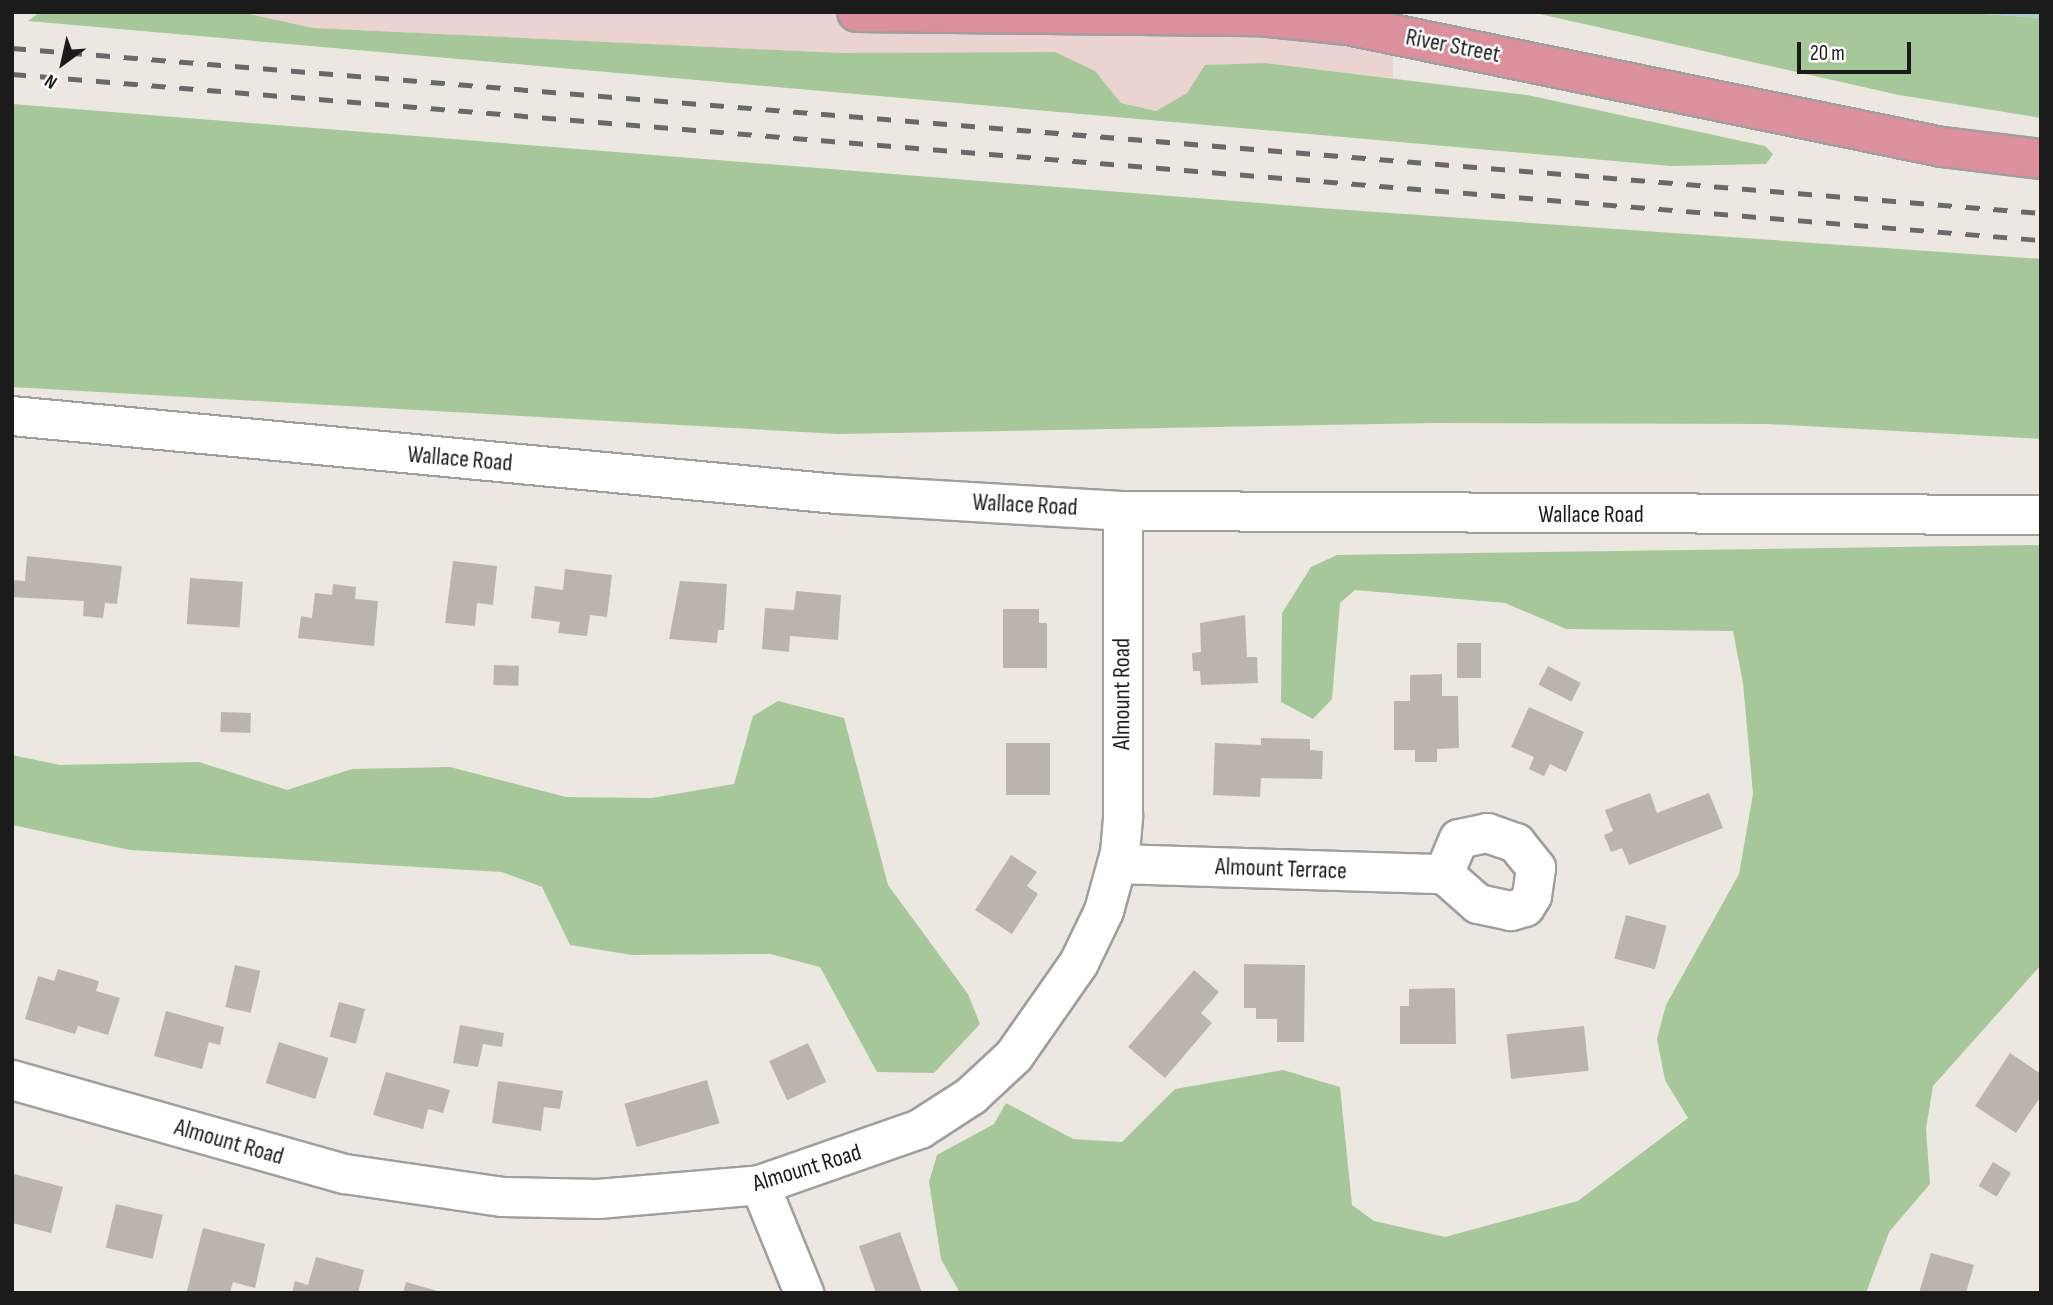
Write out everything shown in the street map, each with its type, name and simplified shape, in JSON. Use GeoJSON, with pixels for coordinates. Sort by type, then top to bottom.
{"type":"FeatureCollection","features":[{"type":"Feature","properties":{"kind":"highway","name":"River Street"},"geometry":{"type":"LineString","coordinates":[[858,12],[1247,16],[1348,25],[1942,147],[2041,159]]}},
{"type":"Feature","properties":{"kind":"street","name":"Wallace Road"},"geometry":{"type":"LineString","coordinates":[[12,416],[837,494],[1123,511],[2041,515]]}},
{"type":"Feature","properties":{"kind":"street","name":"Almount Road"},"geometry":{"type":"LineString","coordinates":[[12,1080],[345,1174],[431,1189],[503,1197],[598,1199],[760,1185],[920,1129],[995,1077],[1032,1032],[1079,963],[1104,911],[1117,864],[1123,815],[1123,511]]}},
{"type":"Feature","properties":{"kind":"street","name":"Almount Terrace"},"geometry":{"type":"LineString","coordinates":[[1117,864],[1444,874]]}},
{"type":"Feature","properties":{"kind":"street"},"geometry":{"type":"LineString","coordinates":[[760,1185],[804,1293]]}},
{"type":"Feature","properties":{"kind":"shaded area"},"geometry":{"type":"Polygon","coordinates":[[[240,12],[1393,12],[1393,78],[1265,63],[1206,65],[1187,93],[1156,111],[1121,103],[1095,71],[1055,52],[840,53],[313,28],[240,12]]]}},
{"type":"Feature","properties":{"kind":"green space"},"geometry":{"type":"Polygon","coordinates":[[[40,12],[240,12],[313,28],[840,53],[1055,52],[1095,71],[1121,103],[1156,111],[1187,93],[1205,65],[1265,63],[1527,95],[1765,146],[1773,154],[1766,164],[1671,166],[28,21],[40,12]]]}},
{"type":"Feature","properties":{"kind":"green space"},"geometry":{"type":"Polygon","coordinates":[[[1531,12],[1956,12],[2041,18],[2041,118],[1899,95],[1531,12]]]}},
{"type":"Feature","properties":{"kind":"green space"},"geometry":{"type":"Polygon","coordinates":[[[12,104],[1334,209],[2041,259],[2041,439],[1768,424],[1434,423],[838,434],[12,387],[12,104]]]}},
{"type":"Feature","properties":{"kind":"green space"},"geometry":{"type":"Polygon","coordinates":[[[2041,545],[2041,965],[1933,1086],[1926,1129],[1930,1184],[1889,1232],[1866,1293],[960,1293],[941,1259],[929,1182],[937,1155],[994,1124],[1006,1103],[1073,1139],[1122,1142],[1175,1089],[1283,1070],[1340,1087],[1352,1205],[1374,1221],[1445,1237],[1578,1201],[1688,1118],[1665,1080],[1657,1039],[1666,1005],[1739,874],[1753,794],[1743,683],[1733,631],[1566,629],[1505,603],[1355,590],[1340,603],[1332,699],[1313,719],[1281,702],[1282,613],[1311,567],[1337,555],[2041,545]]]}},
{"type":"Feature","properties":{"kind":"green space"},"geometry":{"type":"Polygon","coordinates":[[[778,701],[844,718],[888,885],[968,994],[980,1024],[934,1073],[877,1072],[820,967],[770,954],[632,955],[570,945],[542,887],[502,872],[130,850],[12,825],[12,755],[60,765],[199,762],[287,790],[352,769],[450,767],[566,797],[652,798],[734,784],[753,716],[778,701]]]}},
{"type":"Feature","properties":{"kind":"water"},"geometry":{"type":"Polygon","coordinates":[[[1956,12],[2041,12],[2041,18],[1956,12]]]}},
{"type":"Feature","properties":{"kind":"building"},"geometry":{"type":"Polygon","coordinates":[[[27,556],[122,566],[117,604],[105,603],[103,618],[83,616],[84,601],[12,597],[12,580],[25,581],[27,556]]]}},
{"type":"Feature","properties":{"kind":"building"},"geometry":{"type":"Polygon","coordinates":[[[453,561],[497,566],[493,605],[477,603],[475,626],[445,623],[453,561]]]}},
{"type":"Feature","properties":{"kind":"building"},"geometry":{"type":"Polygon","coordinates":[[[565,569],[612,575],[607,617],[590,615],[587,636],[558,633],[560,622],[531,618],[535,586],[563,590],[565,569]]]}},
{"type":"Feature","properties":{"kind":"building"},"geometry":{"type":"Polygon","coordinates":[[[190,578],[243,582],[240,628],[187,624],[190,578]]]}},
{"type":"Feature","properties":{"kind":"building"},"geometry":{"type":"Polygon","coordinates":[[[680,581],[727,584],[724,630],[718,630],[717,643],[669,639],[680,581]]]}},
{"type":"Feature","properties":{"kind":"building"},"geometry":{"type":"Polygon","coordinates":[[[333,584],[356,587],[355,599],[378,601],[374,646],[298,638],[301,616],[312,618],[315,593],[332,595],[333,584]]]}},
{"type":"Feature","properties":{"kind":"building"},"geometry":{"type":"Polygon","coordinates":[[[796,591],[841,595],[838,640],[790,636],[789,652],[762,649],[765,608],[794,610],[796,591]]]}},
{"type":"Feature","properties":{"kind":"building"},"geometry":{"type":"Polygon","coordinates":[[[1003,609],[1039,609],[1039,623],[1047,623],[1047,668],[1003,668],[1003,609]]]}},
{"type":"Feature","properties":{"kind":"building"},"geometry":{"type":"Polygon","coordinates":[[[1245,615],[1247,657],[1257,657],[1258,683],[1201,685],[1200,671],[1193,671],[1192,653],[1201,652],[1200,623],[1245,615]]]}},
{"type":"Feature","properties":{"kind":"building"},"geometry":{"type":"Polygon","coordinates":[[[1457,643],[1481,643],[1481,678],[1457,678],[1457,643]]]}},
{"type":"Feature","properties":{"kind":"building"},"geometry":{"type":"Polygon","coordinates":[[[494,665],[519,666],[518,686],[493,685],[494,665]]]}},
{"type":"Feature","properties":{"kind":"building"},"geometry":{"type":"Polygon","coordinates":[[[1548,666],[1581,683],[1571,702],[1538,685],[1548,666]]]}},
{"type":"Feature","properties":{"kind":"building"},"geometry":{"type":"Polygon","coordinates":[[[1442,674],[1442,696],[1458,696],[1459,748],[1437,749],[1437,762],[1415,762],[1415,750],[1394,750],[1394,701],[1410,701],[1410,675],[1442,674]]]}},
{"type":"Feature","properties":{"kind":"building"},"geometry":{"type":"Polygon","coordinates":[[[1529,707],[1584,732],[1566,772],[1550,764],[1544,776],[1529,769],[1534,757],[1511,747],[1529,707]]]}},
{"type":"Feature","properties":{"kind":"building"},"geometry":{"type":"Polygon","coordinates":[[[221,712],[251,713],[250,733],[220,732],[221,712]]]}},
{"type":"Feature","properties":{"kind":"building"},"geometry":{"type":"Polygon","coordinates":[[[1261,738],[1310,739],[1310,750],[1323,751],[1322,779],[1261,778],[1260,797],[1213,795],[1215,743],[1261,745],[1261,738]]]}},
{"type":"Feature","properties":{"kind":"building"},"geometry":{"type":"Polygon","coordinates":[[[1006,743],[1050,743],[1050,795],[1006,795],[1006,743]]]}},
{"type":"Feature","properties":{"kind":"building"},"geometry":{"type":"Polygon","coordinates":[[[1650,793],[1657,813],[1709,793],[1723,828],[1629,865],[1622,848],[1611,852],[1604,835],[1613,831],[1605,810],[1650,793]]]}},
{"type":"Feature","properties":{"kind":"building"},"geometry":{"type":"Polygon","coordinates":[[[1011,855],[1037,872],[1027,886],[1038,894],[1012,934],[975,910],[1011,855]]]}},
{"type":"Feature","properties":{"kind":"building"},"geometry":{"type":"Polygon","coordinates":[[[1626,915],[1667,926],[1655,969],[1614,958],[1626,915]]]}},
{"type":"Feature","properties":{"kind":"building"},"geometry":{"type":"Polygon","coordinates":[[[1244,964],[1305,965],[1304,1042],[1277,1042],[1277,1019],[1256,1019],[1256,1008],[1244,1008],[1244,964]]]}},
{"type":"Feature","properties":{"kind":"building"},"geometry":{"type":"Polygon","coordinates":[[[235,965],[260,971],[251,1013],[225,1007],[235,965]]]}},
{"type":"Feature","properties":{"kind":"building"},"geometry":{"type":"Polygon","coordinates":[[[58,969],[99,981],[96,991],[120,998],[108,1035],[78,1026],[75,1034],[25,1019],[38,976],[54,981],[58,969]]]}},
{"type":"Feature","properties":{"kind":"building"},"geometry":{"type":"Polygon","coordinates":[[[1194,970],[1219,992],[1201,1013],[1212,1023],[1165,1078],[1128,1047],[1194,970]]]}},
{"type":"Feature","properties":{"kind":"building"},"geometry":{"type":"Polygon","coordinates":[[[1455,988],[1456,1044],[1400,1044],[1400,1006],[1409,1006],[1409,989],[1455,988]]]}},
{"type":"Feature","properties":{"kind":"building"},"geometry":{"type":"Polygon","coordinates":[[[339,1002],[365,1009],[356,1044],[330,1037],[339,1002]]]}},
{"type":"Feature","properties":{"kind":"building"},"geometry":{"type":"Polygon","coordinates":[[[166,1011],[224,1027],[220,1045],[209,1042],[202,1069],[154,1056],[166,1011]]]}},
{"type":"Feature","properties":{"kind":"building"},"geometry":{"type":"Polygon","coordinates":[[[460,1025],[504,1033],[502,1047],[483,1044],[478,1067],[453,1063],[460,1025]]]}},
{"type":"Feature","properties":{"kind":"building"},"geometry":{"type":"Polygon","coordinates":[[[1584,1026],[1589,1071],[1511,1079],[1506,1034],[1584,1026]]]}},
{"type":"Feature","properties":{"kind":"building"},"geometry":{"type":"Polygon","coordinates":[[[279,1042],[328,1058],[315,1099],[266,1083],[279,1042]]]}},
{"type":"Feature","properties":{"kind":"building"},"geometry":{"type":"Polygon","coordinates":[[[808,1043],[826,1082],[787,1100],[769,1061],[808,1043]]]}},
{"type":"Feature","properties":{"kind":"building"},"geometry":{"type":"Polygon","coordinates":[[[2010,1053],[2041,1074],[2041,1096],[2016,1133],[1975,1106],[2010,1053]]]}},
{"type":"Feature","properties":{"kind":"building"},"geometry":{"type":"Polygon","coordinates":[[[386,1072],[450,1090],[443,1113],[428,1109],[423,1129],[373,1115],[386,1072]]]}},
{"type":"Feature","properties":{"kind":"building"},"geometry":{"type":"Polygon","coordinates":[[[707,1080],[719,1123],[637,1147],[624,1104],[707,1080]]]}},
{"type":"Feature","properties":{"kind":"building"},"geometry":{"type":"Polygon","coordinates":[[[498,1081],[563,1091],[560,1109],[544,1107],[541,1131],[492,1123],[498,1081]]]}},
{"type":"Feature","properties":{"kind":"building"},"geometry":{"type":"Polygon","coordinates":[[[1993,1162],[2011,1173],[1997,1197],[1979,1186],[1993,1162]]]}},
{"type":"Feature","properties":{"kind":"building"},"geometry":{"type":"Polygon","coordinates":[[[14,1174],[63,1187],[51,1233],[12,1223],[14,1174]]]}},
{"type":"Feature","properties":{"kind":"building"},"geometry":{"type":"Polygon","coordinates":[[[116,1204],[163,1215],[153,1259],[106,1248],[116,1204]]]}},
{"type":"Feature","properties":{"kind":"building"},"geometry":{"type":"Polygon","coordinates":[[[203,1228],[265,1244],[255,1288],[233,1282],[230,1293],[187,1291],[203,1228]]]}},
{"type":"Feature","properties":{"kind":"building"},"geometry":{"type":"Polygon","coordinates":[[[900,1232],[922,1293],[876,1293],[859,1246],[900,1232]]]}},
{"type":"Feature","properties":{"kind":"building"},"geometry":{"type":"Polygon","coordinates":[[[1931,1253],[1974,1265],[1966,1293],[1919,1293],[1931,1253]]]}},
{"type":"Feature","properties":{"kind":"building"},"geometry":{"type":"Polygon","coordinates":[[[316,1257],[364,1270],[358,1293],[292,1293],[295,1281],[308,1285],[316,1257]]]}},
{"type":"Feature","properties":{"kind":"building"},"geometry":{"type":"Polygon","coordinates":[[[406,1282],[441,1292],[403,1293],[406,1282]]]}},
{"type":"Feature","properties":{"kind":"railway"},"geometry":{"type":"LineString","coordinates":[[12,48],[2041,213]]}},
{"type":"Feature","properties":{"kind":"railway"},"geometry":{"type":"LineString","coordinates":[[12,74],[2041,240]]}}]}
